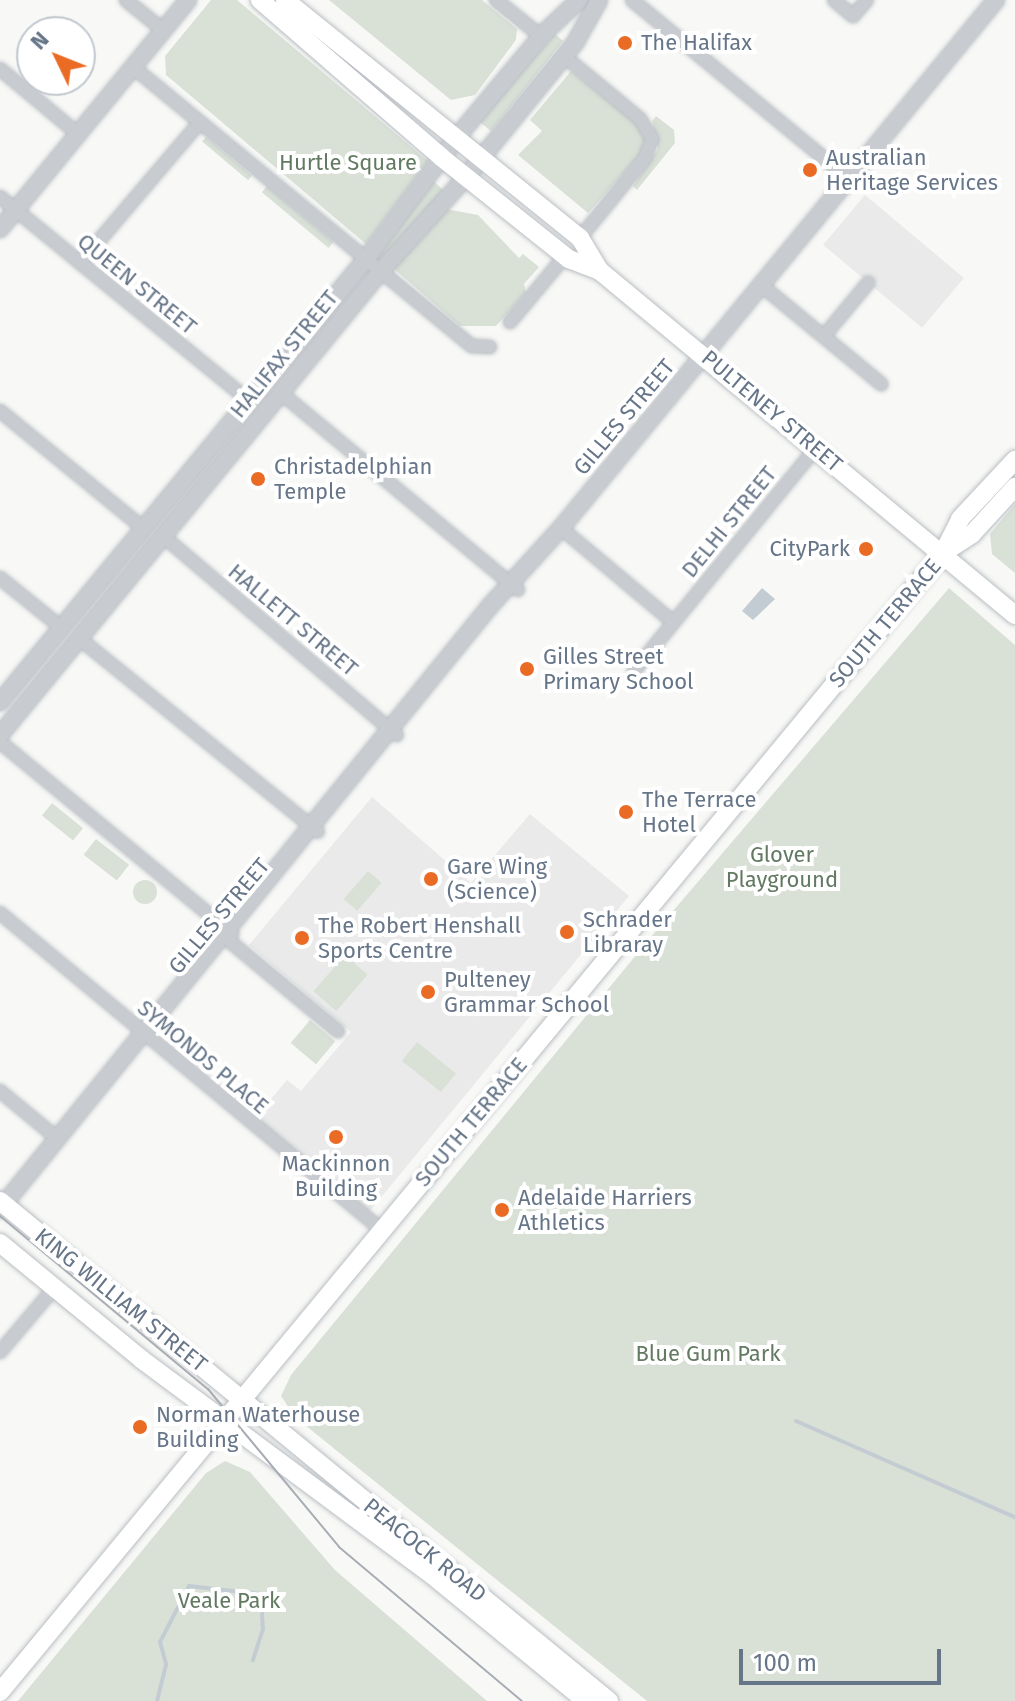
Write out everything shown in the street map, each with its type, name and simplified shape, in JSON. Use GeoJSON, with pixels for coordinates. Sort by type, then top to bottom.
{"type":"FeatureCollection","features":[{"type":"Feature","properties":{"kind":"main road","name":"PULTENEY STREET"},"geometry":{"type":"LineString","coordinates":[[260,0],[441,157],[565,256],[600,271],[1015,615]]}},
{"type":"Feature","properties":{"kind":"main road","name":"PULTENEY STREET"},"geometry":{"type":"LineString","coordinates":[[285,0],[580,238],[600,271]]}},
{"type":"Feature","properties":{"kind":"main road","name":"SOUTH TERRACE"},"geometry":{"type":"LineString","coordinates":[[0,1692],[943,553],[960,519],[1012,459]]}},
{"type":"Feature","properties":{"kind":"main road","name":"SOUTH TERRACE"},"geometry":{"type":"LineString","coordinates":[[943,553],[972,534],[1015,487]]}},
{"type":"Feature","properties":{"kind":"main road","name":"KING WILLIAM STREET"},"geometry":{"type":"LineString","coordinates":[[1,1205],[241,1400]]}},
{"type":"Feature","properties":{"kind":"main road","name":"KING WILLIAM STREET"},"geometry":{"type":"LineString","coordinates":[[0,1243],[224,1420]]}},
{"type":"Feature","properties":{"kind":"main road","name":"PEACOCK ROAD"},"geometry":{"type":"LineString","coordinates":[[241,1400],[564,1674],[586,1701]]}},
{"type":"Feature","properties":{"kind":"main road","name":"PEACOCK ROAD"},"geometry":{"type":"LineString","coordinates":[[224,1420],[564,1674],[609,1701]]}},
{"type":"Feature","properties":{"kind":"street"},"geometry":{"type":"LineString","coordinates":[[126,0],[163,30]]}},
{"type":"Feature","properties":{"kind":"street"},"geometry":{"type":"LineString","coordinates":[[0,229],[188,0]]}},
{"type":"Feature","properties":{"kind":"street"},"geometry":{"type":"LineString","coordinates":[[496,0],[541,36]]}},
{"type":"Feature","properties":{"kind":"street","name":"HALIFAX STREET"},"geometry":{"type":"LineString","coordinates":[[0,702],[366,259],[457,137],[541,36],[579,0]]}},
{"type":"Feature","properties":{"kind":"street","name":"HALIFAX STREET"},"geometry":{"type":"LineString","coordinates":[[0,735],[381,271],[466,177],[564,56],[599,0]]}},
{"type":"Feature","properties":{"kind":"street"},"geometry":{"type":"LineString","coordinates":[[632,0],[849,179]]}},
{"type":"Feature","properties":{"kind":"street"},"geometry":{"type":"LineString","coordinates":[[834,0],[853,16],[867,0]]}},
{"type":"Feature","properties":{"kind":"street","name":"GILLES STREET"},"geometry":{"type":"LineString","coordinates":[[1,1205],[996,0]]}},
{"type":"Feature","properties":{"kind":"street"},"geometry":{"type":"LineString","coordinates":[[564,56],[640,119],[652,139],[645,158],[580,238]]}},
{"type":"Feature","properties":{"kind":"street"},"geometry":{"type":"LineString","coordinates":[[133,67],[472,346],[490,347]]}},
{"type":"Feature","properties":{"kind":"street"},"geometry":{"type":"LineString","coordinates":[[0,69],[78,134]]}},
{"type":"Feature","properties":{"kind":"street"},"geometry":{"type":"LineString","coordinates":[[80,263],[200,122]]}},
{"type":"Feature","properties":{"kind":"street","name":"QUEEN STREET"},"geometry":{"type":"LineString","coordinates":[[0,197],[249,401]]}},
{"type":"Feature","properties":{"kind":"street"},"geometry":{"type":"LineString","coordinates":[[510,322],[565,256]]}},
{"type":"Feature","properties":{"kind":"street"},"geometry":{"type":"LineString","coordinates":[[824,336],[868,283]]}},
{"type":"Feature","properties":{"kind":"street"},"geometry":{"type":"LineString","coordinates":[[761,285],[881,384]]}},
{"type":"Feature","properties":{"kind":"street"},"geometry":{"type":"LineString","coordinates":[[266,380],[514,586]]}},
{"type":"Feature","properties":{"kind":"street"},"geometry":{"type":"LineString","coordinates":[[0,411],[143,528]]}},
{"type":"Feature","properties":{"kind":"street","name":"DELHI STREET"},"geometry":{"type":"LineString","coordinates":[[634,671],[816,448]]}},
{"type":"Feature","properties":{"kind":"street"},"geometry":{"type":"LineString","coordinates":[[561,528],[673,622]]}},
{"type":"Feature","properties":{"kind":"street","name":"HALLETT STREET"},"geometry":{"type":"LineString","coordinates":[[163,536],[393,732]]}},
{"type":"Feature","properties":{"kind":"street"},"geometry":{"type":"LineString","coordinates":[[0,578],[314,829]]}},
{"type":"Feature","properties":{"kind":"street"},"geometry":{"type":"LineString","coordinates":[[0,742],[338,1031]]}},
{"type":"Feature","properties":{"kind":"street","name":"SYMONDS PLACE"},"geometry":{"type":"LineString","coordinates":[[0,913],[382,1230]]}},
{"type":"Feature","properties":{"kind":"street"},"geometry":{"type":"LineString","coordinates":[[0,1091],[58,1139]]}},
{"type":"Feature","properties":{"kind":"street"},"geometry":{"type":"LineString","coordinates":[[0,1352],[54,1288]]}},
{"type":"Feature","properties":{"kind":"shaded area"},"geometry":{"type":"Polygon","coordinates":[[[865,195],[964,278],[922,328],[823,245],[865,195]]]}},
{"type":"Feature","properties":{"kind":"shaded area"},"geometry":{"type":"Polygon","coordinates":[[[762,588],[775,599],[753,620],[742,611],[762,588]]]}},
{"type":"Feature","properties":{"kind":"shaded area","name":"Pulteney Grammar School"},"geometry":{"type":"Polygon","coordinates":[[[372,797],[471,883],[530,814],[629,896],[369,1212],[255,1118],[287,1080],[301,1091],[351,1032],[249,945],[372,797]]]}},
{"type":"Feature","properties":{"kind":"green space","name":"Hurtle Square"},"geometry":{"type":"Polygon","coordinates":[[[211,0],[237,0],[428,161],[366,244],[166,75],[165,56],[211,0]]]}},
{"type":"Feature","properties":{"kind":"green space","name":"Hurtle Square"},"geometry":{"type":"Polygon","coordinates":[[[329,0],[482,0],[517,29],[516,40],[475,95],[451,100],[329,0]]]}},
{"type":"Feature","properties":{"kind":"green space"},"geometry":{"type":"Polygon","coordinates":[[[555,34],[563,41],[491,131],[476,119],[555,34]]]}},
{"type":"Feature","properties":{"kind":"green space"},"geometry":{"type":"Polygon","coordinates":[[[571,71],[636,122],[645,137],[645,149],[588,213],[518,155],[542,131],[530,120],[571,71]]]}},
{"type":"Feature","properties":{"kind":"green space"},"geometry":{"type":"Polygon","coordinates":[[[656,116],[674,130],[675,143],[637,190],[633,186],[658,149],[652,121],[656,116]]]}},
{"type":"Feature","properties":{"kind":"green space"},"geometry":{"type":"Polygon","coordinates":[[[206,137],[252,176],[248,180],[202,142],[206,137]]]}},
{"type":"Feature","properties":{"kind":"green space"},"geometry":{"type":"Polygon","coordinates":[[[432,180],[448,194],[381,261],[376,257],[432,180]]]}},
{"type":"Feature","properties":{"kind":"green space"},"geometry":{"type":"Polygon","coordinates":[[[267,186],[334,242],[329,248],[262,192],[267,186]]]}},
{"type":"Feature","properties":{"kind":"green space","name":"Hurtle Square"},"geometry":{"type":"Polygon","coordinates":[[[446,209],[478,215],[519,258],[523,254],[539,267],[524,284],[526,292],[496,326],[460,326],[393,268],[446,209]]]}},
{"type":"Feature","properties":{"kind":"green space"},"geometry":{"type":"Polygon","coordinates":[[[1015,504],[1015,573],[992,554],[990,534],[1015,504]]]}},
{"type":"Feature","properties":{"kind":"green space","name":"Blue Gum Park"},"geometry":{"type":"Polygon","coordinates":[[[949,588],[1015,645],[1015,1701],[647,1701],[295,1417],[281,1396],[291,1375],[655,932],[949,588]]]}},
{"type":"Feature","properties":{"kind":"green space"},"geometry":{"type":"Polygon","coordinates":[[[52,803],[83,828],[73,841],[42,815],[52,803]]]}},
{"type":"Feature","properties":{"kind":"green space"},"geometry":{"type":"Polygon","coordinates":[[[96,839],[129,865],[117,881],[84,855],[96,839]]]}},
{"type":"Feature","properties":{"kind":"green space"},"geometry":{"type":"Polygon","coordinates":[[[368,871],[382,883],[357,911],[344,899],[368,871]]]}},
{"type":"Feature","properties":{"kind":"green space"},"geometry":{"type":"Polygon","coordinates":[[[145,880],[153,884],[157,892],[153,900],[145,904],[137,900],[133,892],[137,884],[145,880]]]}},
{"type":"Feature","properties":{"kind":"green space"},"geometry":{"type":"Polygon","coordinates":[[[345,955],[368,975],[336,1011],[314,991],[345,955]]]}},
{"type":"Feature","properties":{"kind":"green space"},"geometry":{"type":"Polygon","coordinates":[[[310,1020],[335,1041],[316,1064],[291,1043],[310,1020]]]}},
{"type":"Feature","properties":{"kind":"green space"},"geometry":{"type":"Polygon","coordinates":[[[417,1042],[456,1073],[441,1092],[402,1061],[417,1042]]]}},
{"type":"Feature","properties":{"kind":"green space","name":"Veale Park"},"geometry":{"type":"Polygon","coordinates":[[[225,1461],[250,1472],[335,1570],[487,1701],[18,1701],[206,1473],[225,1461]]]}},
{"type":"Feature","properties":{"kind":"waterway"},"geometry":{"type":"LineString","coordinates":[[796,1421],[1015,1517]]}},
{"type":"Feature","properties":{"kind":"waterway"},"geometry":{"type":"LineString","coordinates":[[157,1701],[166,1664],[160,1642],[189,1586],[261,1594],[263,1629],[253,1660]]}},
{"type":"Feature","properties":{"kind":"tram line"},"geometry":{"type":"LineString","coordinates":[[0,1216],[208,1389],[339,1547],[522,1701]]}},
{"type":"Feature","properties":{"kind":"place","name":"The Halifax"},"geometry":{"type":"Point","coordinates":[625,43]}},
{"type":"Feature","properties":{"kind":"place","name":"Australian Heritage Services"},"geometry":{"type":"Point","coordinates":[810,170]}},
{"type":"Feature","properties":{"kind":"place","name":"Christadelphian Temple"},"geometry":{"type":"Point","coordinates":[258,479]}},
{"type":"Feature","properties":{"kind":"place","name":"CityPark"},"geometry":{"type":"Point","coordinates":[866,549]}},
{"type":"Feature","properties":{"kind":"place","name":"Gilles Street Primary School"},"geometry":{"type":"Point","coordinates":[527,669]}},
{"type":"Feature","properties":{"kind":"place","name":"The Terrace Hotel"},"geometry":{"type":"Point","coordinates":[626,812]}},
{"type":"Feature","properties":{"kind":"place","name":"Gare Wing (Science)"},"geometry":{"type":"Point","coordinates":[431,879]}},
{"type":"Feature","properties":{"kind":"place","name":"Schrader Libraray"},"geometry":{"type":"Point","coordinates":[567,932]}},
{"type":"Feature","properties":{"kind":"place","name":"The Robert Henshall Sports Centre"},"geometry":{"type":"Point","coordinates":[302,938]}},
{"type":"Feature","properties":{"kind":"place","name":"Pulteney Grammar School"},"geometry":{"type":"Point","coordinates":[428,992]}},
{"type":"Feature","properties":{"kind":"place","name":"Mackinnon Building"},"geometry":{"type":"Point","coordinates":[336,1137]}},
{"type":"Feature","properties":{"kind":"place","name":"Adelaide Harriers Athletics"},"geometry":{"type":"Point","coordinates":[502,1210]}},
{"type":"Feature","properties":{"kind":"place","name":"Norman Waterhouse Building"},"geometry":{"type":"Point","coordinates":[140,1427]}},
{"type":"Feature","properties":{"kind":"park label","name":"Glover Playground"},"geometry":{"type":"Point","coordinates":[782,866]}}]}
